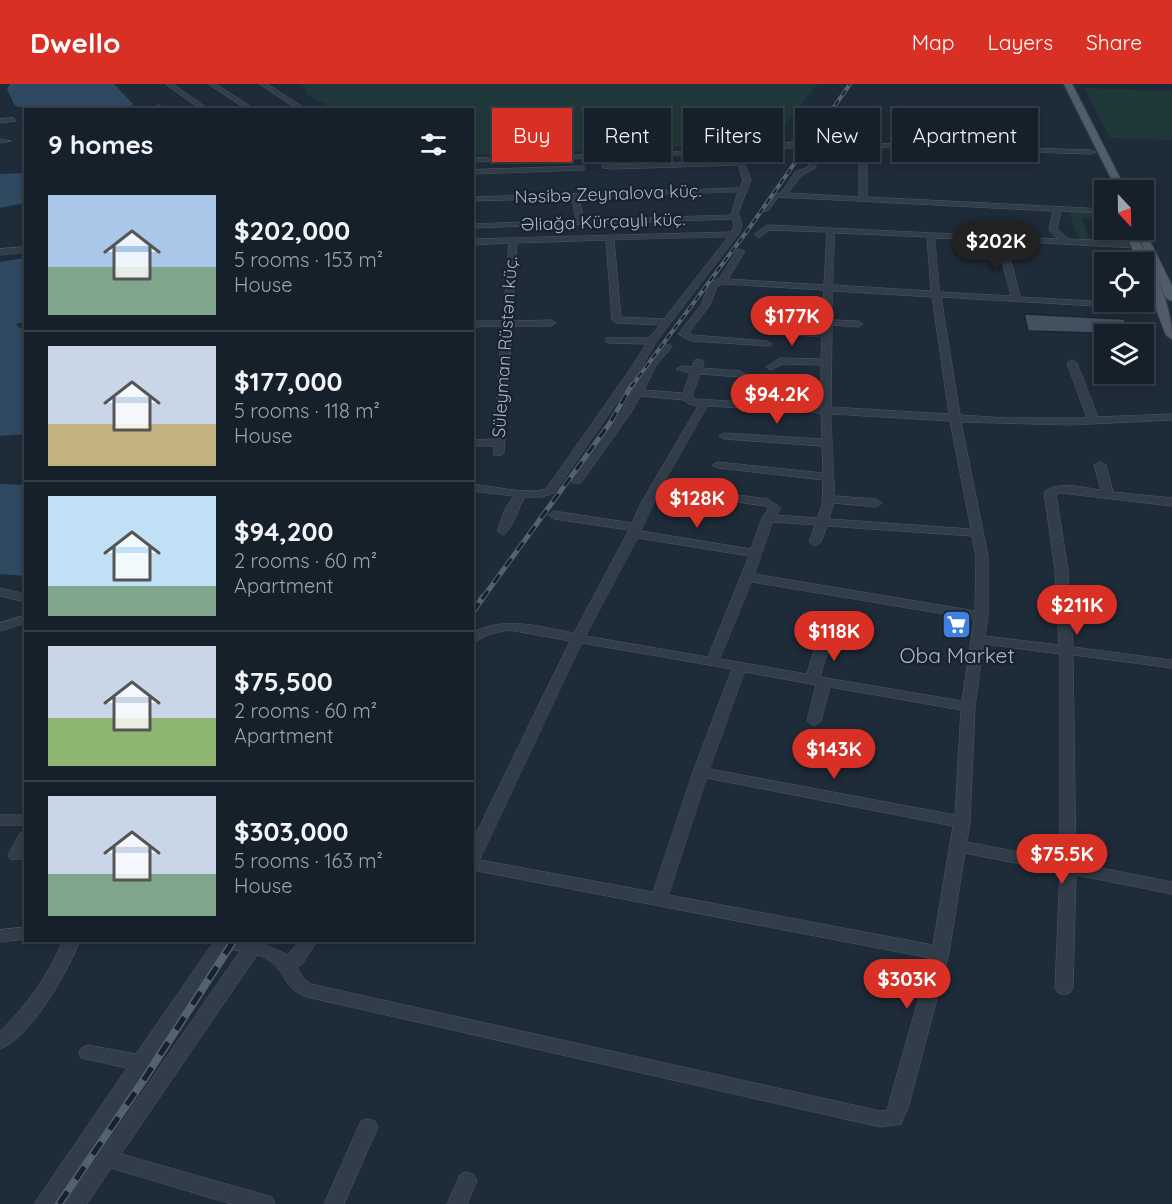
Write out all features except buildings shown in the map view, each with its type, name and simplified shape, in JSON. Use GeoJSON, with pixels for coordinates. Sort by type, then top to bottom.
{"type":"FeatureCollection","features":[{"type":"Feature","properties":{"kind":"main road"},"geometry":{"type":"LineString","coordinates":[[1059,84],[1102,173]]}},
{"type":"Feature","properties":{"kind":"main road"},"geometry":{"type":"LineString","coordinates":[[1069,85],[1117,180]]}},
{"type":"Feature","properties":{"kind":"main road"},"geometry":{"type":"LineString","coordinates":[[1092,152],[1104,153]]}},
{"type":"Feature","properties":{"kind":"main road"},"geometry":{"type":"LineString","coordinates":[[1133,240],[1171,330]]}},
{"type":"Feature","properties":{"kind":"main road"},"geometry":{"type":"LineString","coordinates":[[1146,240],[1172,298]]}},
{"type":"Feature","properties":{"kind":"street"},"geometry":{"type":"LineString","coordinates":[[169,84],[204,108]]}},
{"type":"Feature","properties":{"kind":"street"},"geometry":{"type":"LineString","coordinates":[[212,84],[250,108]]}},
{"type":"Feature","properties":{"kind":"street"},"geometry":{"type":"LineString","coordinates":[[263,84],[302,108]]}},
{"type":"Feature","properties":{"kind":"street"},"geometry":{"type":"LineString","coordinates":[[0,121],[14,120]]}},
{"type":"Feature","properties":{"kind":"street"},"geometry":{"type":"LineString","coordinates":[[880,146],[1092,152]]}},
{"type":"Feature","properties":{"kind":"street"},"geometry":{"type":"LineString","coordinates":[[474,160],[492,159]]}},
{"type":"Feature","properties":{"kind":"street"},"geometry":{"type":"LineString","coordinates":[[540,162],[543,179]]}},
{"type":"Feature","properties":{"kind":"street"},"geometry":{"type":"LineString","coordinates":[[474,488],[542,494],[550,491],[650,345],[738,227],[734,217],[747,178],[741,163],[608,167],[606,162]]}},
{"type":"Feature","properties":{"kind":"street"},"geometry":{"type":"LineString","coordinates":[[656,162],[657,166]]}},
{"type":"Feature","properties":{"kind":"street"},"geometry":{"type":"LineString","coordinates":[[783,195],[798,174],[810,168],[812,162]]}},
{"type":"Feature","properties":{"kind":"street"},"geometry":{"type":"LineString","coordinates":[[863,162],[863,199]]}},
{"type":"Feature","properties":{"kind":"street"},"geometry":{"type":"LineString","coordinates":[[474,172],[581,168]]}},
{"type":"Feature","properties":{"kind":"street","name":"Nəsibə Zeynalova küç."},"geometry":{"type":"LineString","coordinates":[[474,200],[511,211],[547,192],[575,196],[743,190]]}},
{"type":"Feature","properties":{"kind":"street"},"geometry":{"type":"LineString","coordinates":[[765,208],[774,196],[783,195],[1094,211]]}},
{"type":"Feature","properties":{"kind":"street"},"geometry":{"type":"LineString","coordinates":[[575,196],[581,223]]}},
{"type":"Feature","properties":{"kind":"street"},"geometry":{"type":"LineString","coordinates":[[1058,209],[1053,230],[1067,242]]}},
{"type":"Feature","properties":{"kind":"street","name":"Əliağa Kürçaylı küç."},"geometry":{"type":"LineString","coordinates":[[474,225],[511,211],[581,223],[734,217]]}},
{"type":"Feature","properties":{"kind":"street"},"geometry":{"type":"LineString","coordinates":[[815,542],[828,499],[825,410],[827,230],[825,217]]}},
{"type":"Feature","properties":{"kind":"street"},"geometry":{"type":"LineString","coordinates":[[759,235],[767,227],[1136,245]]}},
{"type":"Feature","properties":{"kind":"street"},"geometry":{"type":"LineString","coordinates":[[474,242],[734,234]]}},
{"type":"Feature","properties":{"kind":"street"},"geometry":{"type":"LineString","coordinates":[[235,942],[255,944],[279,957],[287,965],[291,978],[298,987],[307,990],[880,1119],[894,1118],[940,953],[962,822],[968,707],[981,616],[982,556],[955,418],[936,294],[931,236]]}},
{"type":"Feature","properties":{"kind":"street"},"geometry":{"type":"LineString","coordinates":[[610,237],[617,320],[667,322]]}},
{"type":"Feature","properties":{"kind":"street"},"geometry":{"type":"LineString","coordinates":[[1001,239],[1016,299]]}},
{"type":"Feature","properties":{"kind":"street","name":"Süleyman Rüstən küç."},"geometry":{"type":"LineString","coordinates":[[474,442],[498,448],[505,324],[513,241]]}},
{"type":"Feature","properties":{"kind":"street"},"geometry":{"type":"LineString","coordinates":[[0,252],[24,249]]}},
{"type":"Feature","properties":{"kind":"street"},"geometry":{"type":"LineString","coordinates":[[722,281],[741,251]]}},
{"type":"Feature","properties":{"kind":"street"},"geometry":{"type":"LineString","coordinates":[[767,344],[684,336],[683,334],[708,303],[712,296],[713,284],[722,281],[1162,308]]}},
{"type":"Feature","properties":{"kind":"street"},"geometry":{"type":"LineString","coordinates":[[827,322],[858,324]]}},
{"type":"Feature","properties":{"kind":"street"},"geometry":{"type":"LineString","coordinates":[[474,324],[551,323]]}},
{"type":"Feature","properties":{"kind":"street"},"geometry":{"type":"LineString","coordinates":[[783,331],[827,334]]}},
{"type":"Feature","properties":{"kind":"street"},"geometry":{"type":"LineString","coordinates":[[609,340],[650,345]]}},
{"type":"Feature","properties":{"kind":"street"},"geometry":{"type":"LineString","coordinates":[[617,349],[650,345]]}},
{"type":"Feature","properties":{"kind":"street"},"geometry":{"type":"LineString","coordinates":[[577,481],[620,422],[652,363],[668,347]]}},
{"type":"Feature","properties":{"kind":"street"},"geometry":{"type":"LineString","coordinates":[[771,367],[780,361],[826,362]]}},
{"type":"Feature","properties":{"kind":"street"},"geometry":{"type":"LineString","coordinates":[[1072,363],[1094,421]]}},
{"type":"Feature","properties":{"kind":"street"},"geometry":{"type":"LineString","coordinates":[[687,397],[698,366]]}},
{"type":"Feature","properties":{"kind":"street"},"geometry":{"type":"LineString","coordinates":[[681,369],[698,366],[740,374]]}},
{"type":"Feature","properties":{"kind":"street"},"geometry":{"type":"LineString","coordinates":[[636,392],[687,397],[693,402],[705,403],[1026,422],[1172,417]]}},
{"type":"Feature","properties":{"kind":"street"},"geometry":{"type":"LineString","coordinates":[[474,858],[578,638],[656,487],[705,403]]}},
{"type":"Feature","properties":{"kind":"street"},"geometry":{"type":"LineString","coordinates":[[724,436],[827,443]]}},
{"type":"Feature","properties":{"kind":"street"},"geometry":{"type":"LineString","coordinates":[[718,465],[828,477]]}},
{"type":"Feature","properties":{"kind":"street"},"geometry":{"type":"LineString","coordinates":[[1100,465],[1108,494]]}},
{"type":"Feature","properties":{"kind":"street"},"geometry":{"type":"LineString","coordinates":[[656,487],[768,502],[775,508],[768,518],[748,577],[712,663]]}},
{"type":"Feature","properties":{"kind":"street"},"geometry":{"type":"LineString","coordinates":[[1064,988],[1069,868],[1067,651],[1060,542],[1050,492],[1060,489],[1172,502]]}},
{"type":"Feature","properties":{"kind":"street"},"geometry":{"type":"LineString","coordinates":[[502,531],[512,507],[522,493]]}},
{"type":"Feature","properties":{"kind":"street"},"geometry":{"type":"LineString","coordinates":[[828,499],[876,503]]}},
{"type":"Feature","properties":{"kind":"street"},"geometry":{"type":"LineString","coordinates":[[554,515],[756,553]]}},
{"type":"Feature","properties":{"kind":"street"},"geometry":{"type":"LineString","coordinates":[[768,518],[978,533]]}},
{"type":"Feature","properties":{"kind":"street"},"geometry":{"type":"LineString","coordinates":[[748,577],[981,616]]}},
{"type":"Feature","properties":{"kind":"street"},"geometry":{"type":"LineString","coordinates":[[0,592],[24,598]]}},
{"type":"Feature","properties":{"kind":"street"},"geometry":{"type":"LineString","coordinates":[[0,627],[24,620]]}},
{"type":"Feature","properties":{"kind":"street"},"geometry":{"type":"LineString","coordinates":[[474,638],[486,631],[509,626],[968,707]]}},
{"type":"Feature","properties":{"kind":"street"},"geometry":{"type":"LineString","coordinates":[[814,721],[826,634]]}},
{"type":"Feature","properties":{"kind":"street"},"geometry":{"type":"LineString","coordinates":[[979,639],[1172,664]]}},
{"type":"Feature","properties":{"kind":"street"},"geometry":{"type":"LineString","coordinates":[[659,899],[701,772],[739,668]]}},
{"type":"Feature","properties":{"kind":"street"},"geometry":{"type":"LineString","coordinates":[[701,772],[962,822]]}},
{"type":"Feature","properties":{"kind":"street"},"geometry":{"type":"LineString","coordinates":[[0,820],[24,820]]}},
{"type":"Feature","properties":{"kind":"street"},"geometry":{"type":"LineString","coordinates":[[16,855],[24,841]]}},
{"type":"Feature","properties":{"kind":"street"},"geometry":{"type":"LineString","coordinates":[[958,846],[1172,888]]}},
{"type":"Feature","properties":{"kind":"street"},"geometry":{"type":"LineString","coordinates":[[474,862],[940,953]]}},
{"type":"Feature","properties":{"kind":"street"},"geometry":{"type":"LineString","coordinates":[[0,936],[24,933]]}},
{"type":"Feature","properties":{"kind":"street"},"geometry":{"type":"LineString","coordinates":[[0,1042],[26,1016],[68,952],[71,942]]}},
{"type":"Feature","properties":{"kind":"street"},"geometry":{"type":"LineString","coordinates":[[44,1204],[224,942]]}},
{"type":"Feature","properties":{"kind":"street"},"geometry":{"type":"LineString","coordinates":[[287,965],[296,959],[309,942]]}},
{"type":"Feature","properties":{"kind":"street"},"geometry":{"type":"LineString","coordinates":[[75,1204],[255,944]]}},
{"type":"Feature","properties":{"kind":"street"},"geometry":{"type":"LineString","coordinates":[[88,1053],[141,1063]]}},
{"type":"Feature","properties":{"kind":"street"},"geometry":{"type":"LineString","coordinates":[[334,1204],[368,1127]]}},
{"type":"Feature","properties":{"kind":"street"},"geometry":{"type":"LineString","coordinates":[[107,1158],[265,1204]]}},
{"type":"Feature","properties":{"kind":"street"},"geometry":{"type":"LineString","coordinates":[[457,1204],[467,1181]]}},
{"type":"Feature","properties":{"kind":"green space"},"geometry":{"type":"Polygon","coordinates":[[[299,84],[817,84],[799,108],[795,108],[795,113],[783,128],[783,108],[683,108],[683,146],[671,147],[671,108],[584,108],[584,151],[572,152],[572,108],[492,108],[492,155],[474,154],[474,108],[331,108],[308,95],[304,87],[299,84]]]}},
{"type":"Feature","properties":{"kind":"green space"},"geometry":{"type":"Polygon","coordinates":[[[1084,88],[1172,91],[1172,140],[1110,138],[1084,88]]]}},
{"type":"Feature","properties":{"kind":"green space"},"geometry":{"type":"Polygon","coordinates":[[[1069,212],[1094,213],[1094,219],[1081,218],[1089,238],[1126,243],[1080,241],[1069,212]]]}},
{"type":"Feature","properties":{"kind":"water"},"geometry":{"type":"Polygon","coordinates":[[[10,84],[114,84],[133,104],[130,108],[25,108],[15,106],[7,89],[10,84]]]}},
{"type":"Feature","properties":{"kind":"water"},"geometry":{"type":"Polygon","coordinates":[[[24,173],[24,203],[0,208],[0,174],[24,173]]]}},
{"type":"Feature","properties":{"kind":"water"},"geometry":{"type":"Polygon","coordinates":[[[24,258],[24,322],[16,324],[19,328],[24,327],[24,434],[0,436],[0,262],[24,258]]]}},
{"type":"Feature","properties":{"kind":"water"},"geometry":{"type":"Polygon","coordinates":[[[0,484],[24,485],[24,576],[0,574],[0,484]]]}},
{"type":"Feature","properties":{"kind":"railway"},"geometry":{"type":"LineString","coordinates":[[631,387],[750,227],[850,84]]}},
{"type":"Feature","properties":{"kind":"railway"},"geometry":{"type":"LineString","coordinates":[[482,599],[610,423],[632,385]]}},
{"type":"Feature","properties":{"kind":"railway"},"geometry":{"type":"LineString","coordinates":[[474,610],[483,597]]}},
{"type":"Feature","properties":{"kind":"railway"},"geometry":{"type":"LineString","coordinates":[[59,1204],[145,1078],[233,942]]}},
{"type":"Feature","properties":{"kind":"place","name":"Oba Market"},"geometry":{"type":"Point","coordinates":[957,625]}}]}
